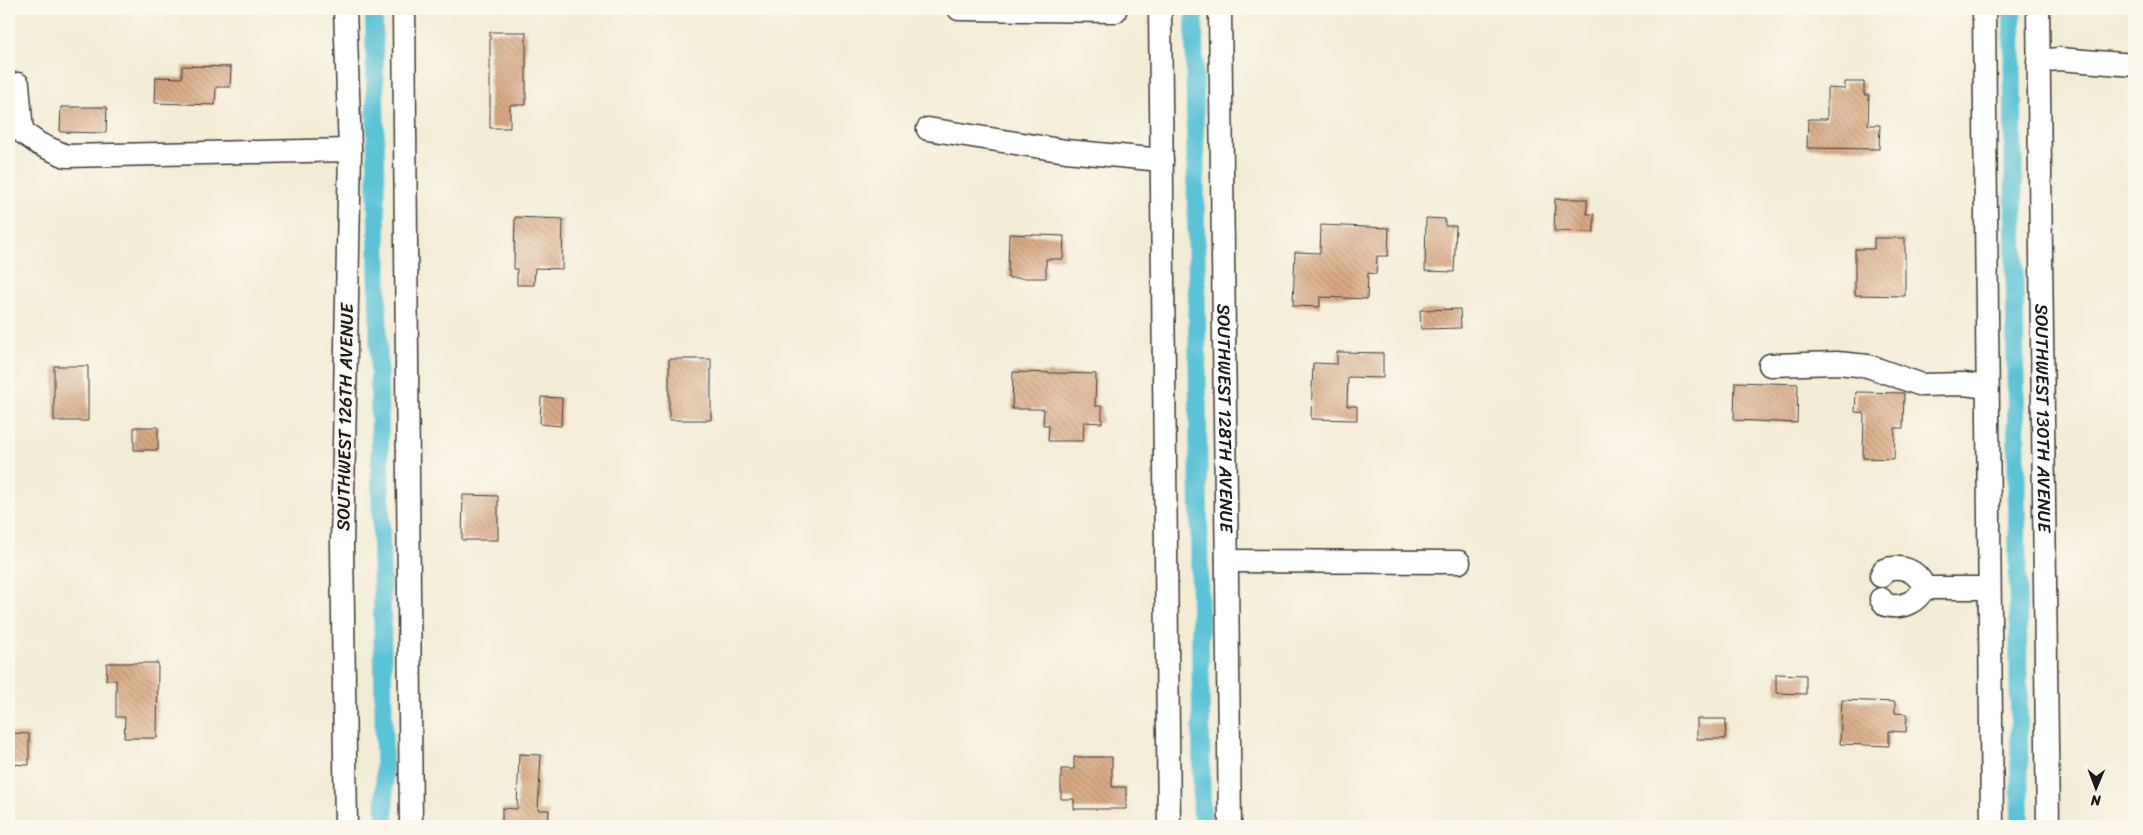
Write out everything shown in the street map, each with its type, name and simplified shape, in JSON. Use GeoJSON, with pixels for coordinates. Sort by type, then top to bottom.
{"type":"FeatureCollection","features":[{"type":"Feature","properties":{"kind":"street","name":"SOUTHWEST 126TH AVENUE"},"geometry":{"type":"LineString","coordinates":[[345,9],[350,150],[342,545],[346,826]]}},
{"type":"Feature","properties":{"kind":"street"},"geometry":{"type":"LineString","coordinates":[[404,9],[411,826]]}},
{"type":"Feature","properties":{"kind":"street"},"geometry":{"type":"LineString","coordinates":[[959,9],[1115,11]]}},
{"type":"Feature","properties":{"kind":"street"},"geometry":{"type":"LineString","coordinates":[[1160,9],[1169,826]]}},
{"type":"Feature","properties":{"kind":"street","name":"SOUTHWEST 128TH AVENUE"},"geometry":{"type":"LineString","coordinates":[[1220,9],[1230,826]]}},
{"type":"Feature","properties":{"kind":"street"},"geometry":{"type":"LineString","coordinates":[[1984,9],[1992,826]]}},
{"type":"Feature","properties":{"kind":"street","name":"SOUTHWEST 130TH AVENUE"},"geometry":{"type":"LineString","coordinates":[[2038,9],[2048,826]]}},
{"type":"Feature","properties":{"kind":"street"},"geometry":{"type":"LineString","coordinates":[[2038,61],[2059,59],[2134,64]]}},
{"type":"Feature","properties":{"kind":"street"},"geometry":{"type":"LineString","coordinates":[[18,84],[22,132],[40,144],[66,156],[350,150]]}},
{"type":"Feature","properties":{"kind":"street"},"geometry":{"type":"LineString","coordinates":[[928,129],[1066,151],[1162,160]]}},
{"type":"Feature","properties":{"kind":"street"},"geometry":{"type":"LineString","coordinates":[[1770,365],[1837,363],[1868,366],[1922,385],[1964,384],[1987,387]]}},
{"type":"Feature","properties":{"kind":"street"},"geometry":{"type":"LineString","coordinates":[[1227,561],[1459,562]]}},
{"type":"Feature","properties":{"kind":"street"},"geometry":{"type":"LineString","coordinates":[[1881,576],[1884,570],[1890,568],[1908,569],[1919,577],[1924,588]]}},
{"type":"Feature","properties":{"kind":"street"},"geometry":{"type":"LineString","coordinates":[[1924,588],[1989,588]]}},
{"type":"Feature","properties":{"kind":"street"},"geometry":{"type":"LineString","coordinates":[[1881,599],[1886,605],[1903,605],[1916,599],[1924,588]]}},
{"type":"Feature","properties":{"kind":"building"},"geometry":{"type":"Polygon","coordinates":[[[490,32],[526,32],[526,105],[510,105],[510,128],[490,128],[490,32]]]}},
{"type":"Feature","properties":{"kind":"building"},"geometry":{"type":"Polygon","coordinates":[[[182,66],[231,67],[230,87],[216,87],[215,105],[155,103],[156,77],[182,78],[182,66]]]}},
{"type":"Feature","properties":{"kind":"building"},"geometry":{"type":"Polygon","coordinates":[[[1845,82],[1864,82],[1864,95],[1869,95],[1868,125],[1880,125],[1879,149],[1807,148],[1808,119],[1827,119],[1827,88],[1845,89],[1845,82]]]}},
{"type":"Feature","properties":{"kind":"building"},"geometry":{"type":"Polygon","coordinates":[[[61,107],[107,107],[106,133],[60,132],[61,107]]]}},
{"type":"Feature","properties":{"kind":"building"},"geometry":{"type":"Polygon","coordinates":[[[1555,199],[1587,199],[1587,214],[1594,214],[1594,232],[1554,231],[1555,199]]]}},
{"type":"Feature","properties":{"kind":"building"},"geometry":{"type":"Polygon","coordinates":[[[515,217],[563,219],[562,269],[535,268],[534,285],[517,285],[517,269],[514,269],[515,217]]]}},
{"type":"Feature","properties":{"kind":"building"},"geometry":{"type":"Polygon","coordinates":[[[1426,218],[1445,219],[1445,226],[1456,226],[1454,272],[1425,271],[1426,218]]]}},
{"type":"Feature","properties":{"kind":"building"},"geometry":{"type":"Polygon","coordinates":[[[1321,225],[1389,228],[1388,256],[1377,256],[1376,274],[1368,273],[1367,299],[1320,297],[1320,307],[1293,306],[1295,252],[1320,253],[1321,225]]]}},
{"type":"Feature","properties":{"kind":"building"},"geometry":{"type":"Polygon","coordinates":[[[1009,234],[1064,236],[1063,259],[1046,259],[1046,278],[1008,278],[1009,234]]]}},
{"type":"Feature","properties":{"kind":"building"},"geometry":{"type":"Polygon","coordinates":[[[1874,238],[1905,238],[1905,296],[1855,295],[1855,249],[1874,249],[1874,238]]]}},
{"type":"Feature","properties":{"kind":"building"},"geometry":{"type":"Polygon","coordinates":[[[1460,309],[1461,328],[1421,329],[1420,310],[1460,309]]]}},
{"type":"Feature","properties":{"kind":"building"},"geometry":{"type":"Polygon","coordinates":[[[1337,352],[1383,353],[1383,378],[1348,377],[1347,406],[1357,406],[1357,420],[1311,419],[1313,363],[1337,364],[1337,352]]]}},
{"type":"Feature","properties":{"kind":"building"},"geometry":{"type":"Polygon","coordinates":[[[669,359],[711,359],[711,420],[669,420],[669,359]]]}},
{"type":"Feature","properties":{"kind":"building"},"geometry":{"type":"Polygon","coordinates":[[[54,366],[88,366],[88,421],[54,421],[54,366]]]}},
{"type":"Feature","properties":{"kind":"building"},"geometry":{"type":"Polygon","coordinates":[[[1013,372],[1096,374],[1095,406],[1102,406],[1102,423],[1084,422],[1083,441],[1048,441],[1049,425],[1043,425],[1044,409],[1012,409],[1013,372]]]}},
{"type":"Feature","properties":{"kind":"building"},"geometry":{"type":"Polygon","coordinates":[[[1735,382],[1798,384],[1797,423],[1734,420],[1735,382]]]}},
{"type":"Feature","properties":{"kind":"building"},"geometry":{"type":"Polygon","coordinates":[[[1856,392],[1904,393],[1903,428],[1895,428],[1894,459],[1863,458],[1864,413],[1855,412],[1856,392]]]}},
{"type":"Feature","properties":{"kind":"building"},"geometry":{"type":"Polygon","coordinates":[[[541,397],[562,398],[561,426],[540,424],[541,397]]]}},
{"type":"Feature","properties":{"kind":"building"},"geometry":{"type":"Polygon","coordinates":[[[134,427],[158,427],[158,450],[134,450],[134,427]]]}},
{"type":"Feature","properties":{"kind":"building"},"geometry":{"type":"Polygon","coordinates":[[[463,495],[498,496],[498,540],[462,540],[463,495]]]}},
{"type":"Feature","properties":{"kind":"building"},"geometry":{"type":"Polygon","coordinates":[[[107,663],[158,663],[157,738],[124,738],[125,717],[116,717],[116,680],[106,680],[107,663]]]}},
{"type":"Feature","properties":{"kind":"building"},"geometry":{"type":"Polygon","coordinates":[[[1776,674],[1806,675],[1806,694],[1776,693],[1776,674]]]}},
{"type":"Feature","properties":{"kind":"building"},"geometry":{"type":"Polygon","coordinates":[[[1842,700],[1895,702],[1895,713],[1907,714],[1906,732],[1889,731],[1889,746],[1840,744],[1842,700]]]}},
{"type":"Feature","properties":{"kind":"building"},"geometry":{"type":"Polygon","coordinates":[[[1697,719],[1726,719],[1725,739],[1697,739],[1697,719]]]}},
{"type":"Feature","properties":{"kind":"building"},"geometry":{"type":"Polygon","coordinates":[[[9,733],[29,734],[29,765],[9,764],[9,733]]]}},
{"type":"Feature","properties":{"kind":"building"},"geometry":{"type":"Polygon","coordinates":[[[519,754],[541,755],[538,810],[549,810],[548,826],[507,826],[507,823],[502,823],[502,808],[517,809],[519,754]]]}},
{"type":"Feature","properties":{"kind":"building"},"geometry":{"type":"Polygon","coordinates":[[[1074,757],[1112,757],[1112,787],[1126,787],[1126,809],[1074,809],[1074,799],[1061,799],[1061,769],[1074,769],[1074,757]]]}},
{"type":"Feature","properties":{"kind":"waterway"},"geometry":{"type":"LineString","coordinates":[[374,9],[385,826]]}},
{"type":"Feature","properties":{"kind":"waterway"},"geometry":{"type":"LineString","coordinates":[[1194,9],[1202,826]]}},
{"type":"Feature","properties":{"kind":"waterway"},"geometry":{"type":"LineString","coordinates":[[2012,9],[2020,826]]}}]}
